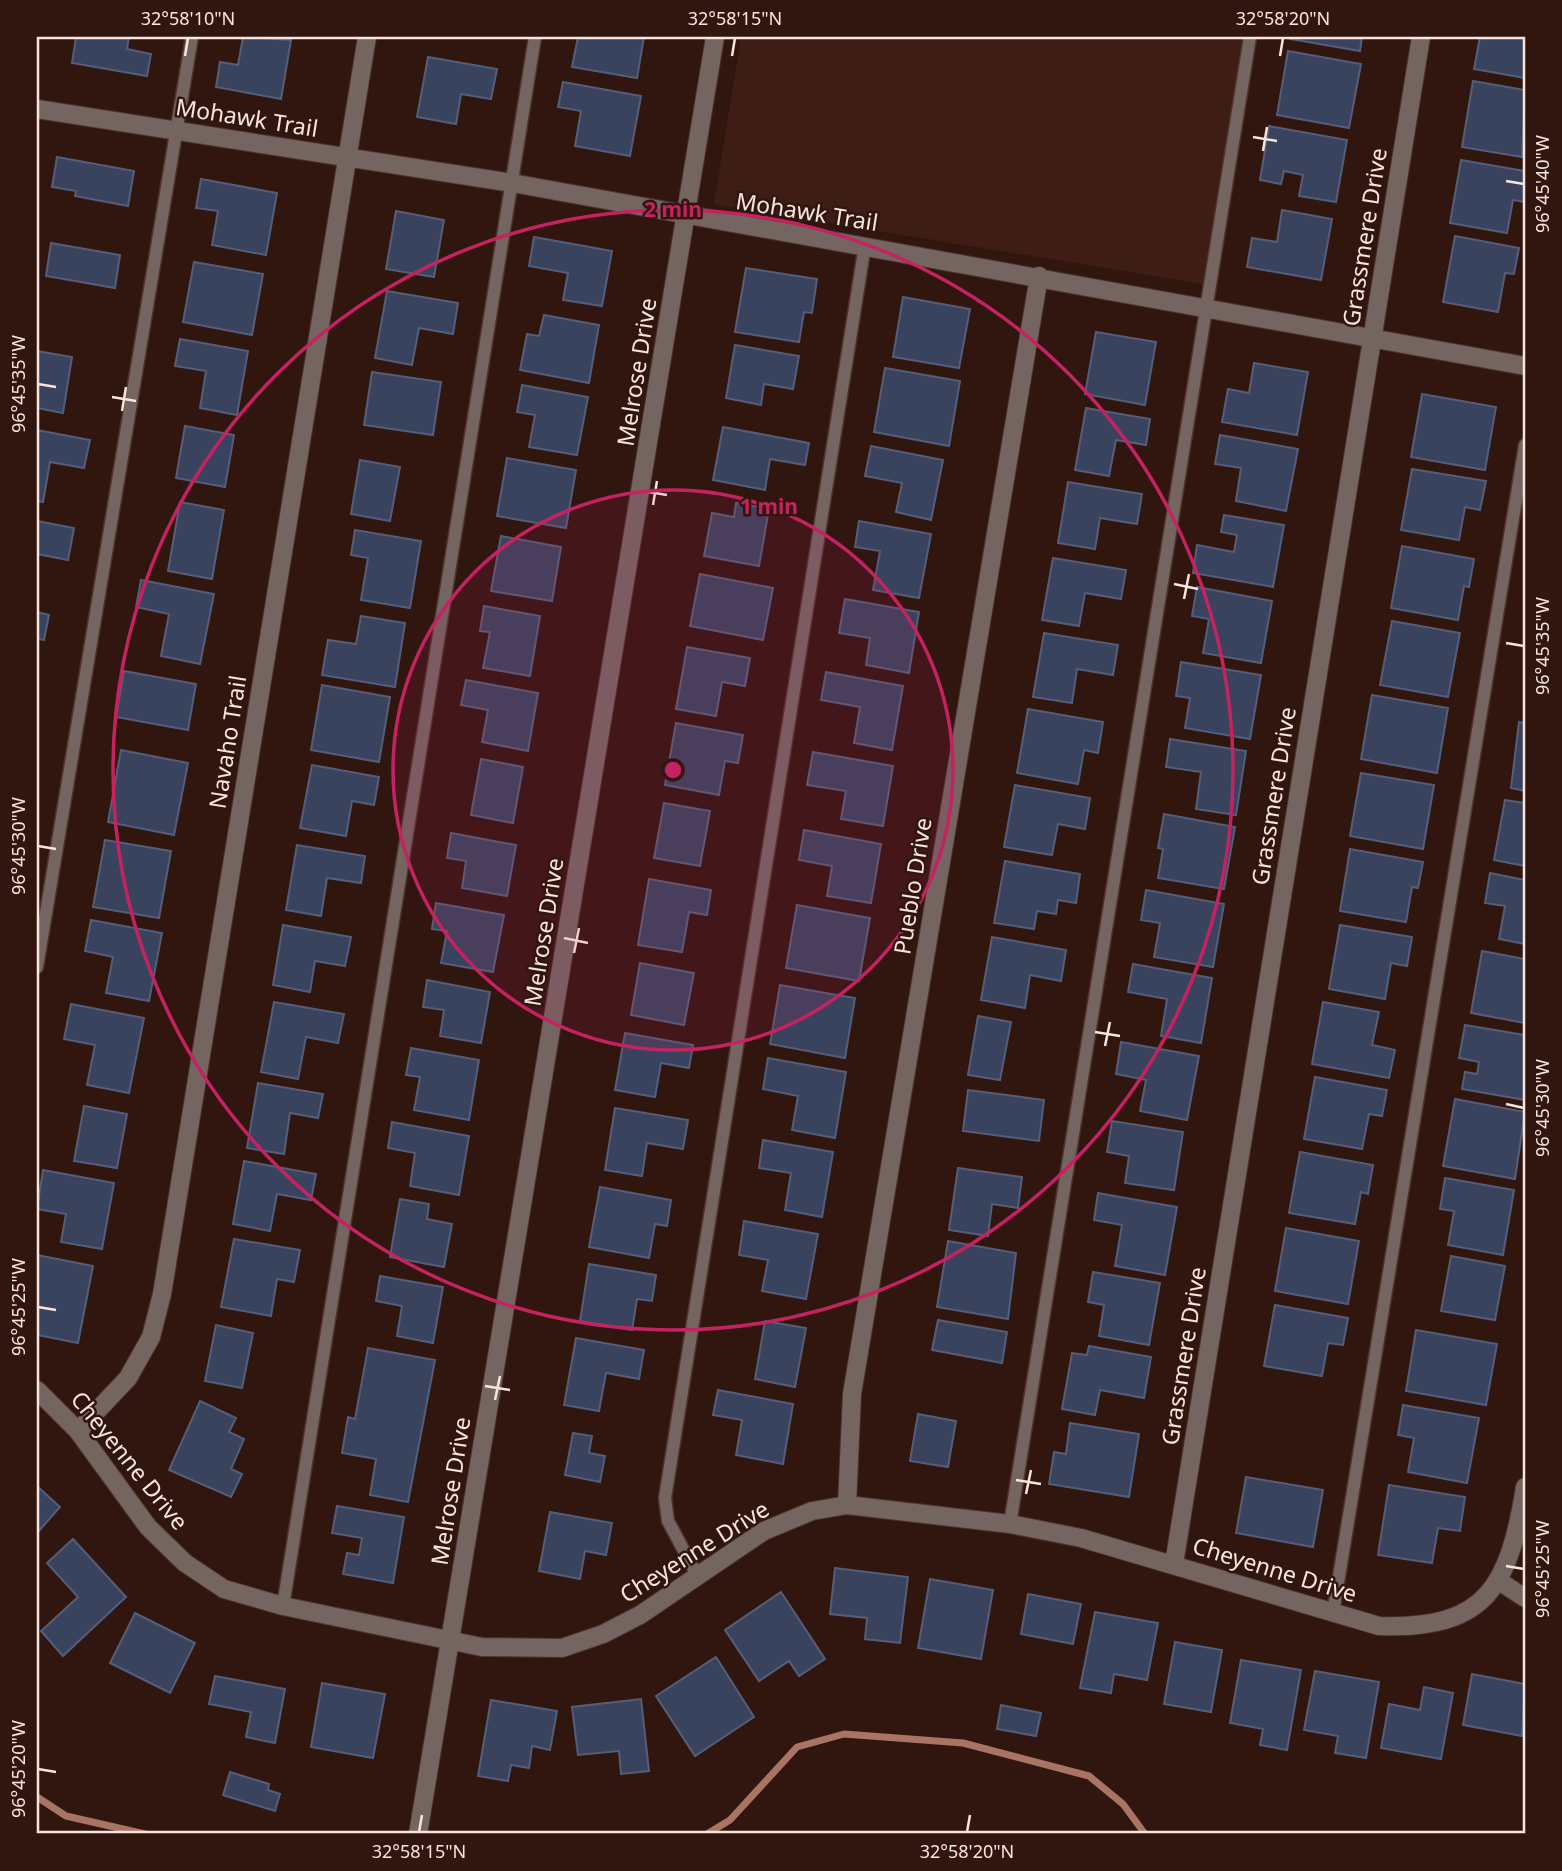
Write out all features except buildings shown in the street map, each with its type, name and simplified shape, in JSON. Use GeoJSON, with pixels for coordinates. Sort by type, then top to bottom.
{"type":"FeatureCollection","features":[{"type":"Feature","properties":{"kind":"street","name":"Navaho Trail"},"geometry":{"type":"LineString","coordinates":[[78,1431],[128,1378],[151,1337],[162,1294],[367,37]]}},
{"type":"Feature","properties":{"kind":"street","name":"Melrose Drive"},"geometry":{"type":"LineString","coordinates":[[418,1834],[715,37]]}},
{"type":"Feature","properties":{"kind":"street","name":"Grassmere Drive"},"geometry":{"type":"LineString","coordinates":[[1174,1564],[1421,37]]}},
{"type":"Feature","properties":{"kind":"street","name":"Mohawk Trail"},"geometry":{"type":"LineString","coordinates":[[37,109],[512,183],[1206,306],[1525,366]]}},
{"type":"Feature","properties":{"kind":"street","name":"Pueblo Drive"},"geometry":{"type":"LineString","coordinates":[[847,1504],[852,1394],[1039,276]]}},
{"type":"Feature","properties":{"kind":"street","name":"Cheyenne Drive"},"geometry":{"type":"LineString","coordinates":[[37,1390],[78,1431],[148,1527],[185,1563],[224,1589],[283,1606],[450,1641],[518,1650],[562,1648],[603,1634],[640,1615],[764,1531],[811,1511],[847,1504],[1010,1524],[1081,1538],[1380,1626],[1419,1628],[1451,1619],[1477,1604],[1499,1581]]}},
{"type":"Feature","properties":{"kind":"street"},"geometry":{"type":"LineString","coordinates":[[1525,1487],[1518,1533],[1499,1581],[1525,1598]]}},
{"type":"Feature","properties":{"kind":"lane"},"geometry":{"type":"LineString","coordinates":[[37,967],[192,37]]}},
{"type":"Feature","properties":{"kind":"lane"},"geometry":{"type":"LineString","coordinates":[[283,1606],[535,37]]}},
{"type":"Feature","properties":{"kind":"lane"},"geometry":{"type":"LineString","coordinates":[[1010,1524],[1250,37]]}},
{"type":"Feature","properties":{"kind":"lane"},"geometry":{"type":"LineString","coordinates":[[697,1575],[667,1521],[665,1498],[865,245]]}},
{"type":"Feature","properties":{"kind":"lane"},"geometry":{"type":"LineString","coordinates":[[1333,1613],[1525,444]]}},
{"type":"Feature","properties":{"kind":"shaded area"},"geometry":{"type":"Polygon","coordinates":[[[741,37],[1243,37],[1203,284],[714,204],[741,37]]]}},
{"type":"Feature","properties":{"kind":"waterway"},"geometry":{"type":"LineString","coordinates":[[707,1834],[730,1820],[797,1747],[844,1734],[963,1743],[1089,1776],[1123,1804],[1145,1834]]}},
{"type":"Feature","properties":{"kind":"waterway"},"geometry":{"type":"LineString","coordinates":[[37,1797],[66,1816],[145,1834]]}}]}
